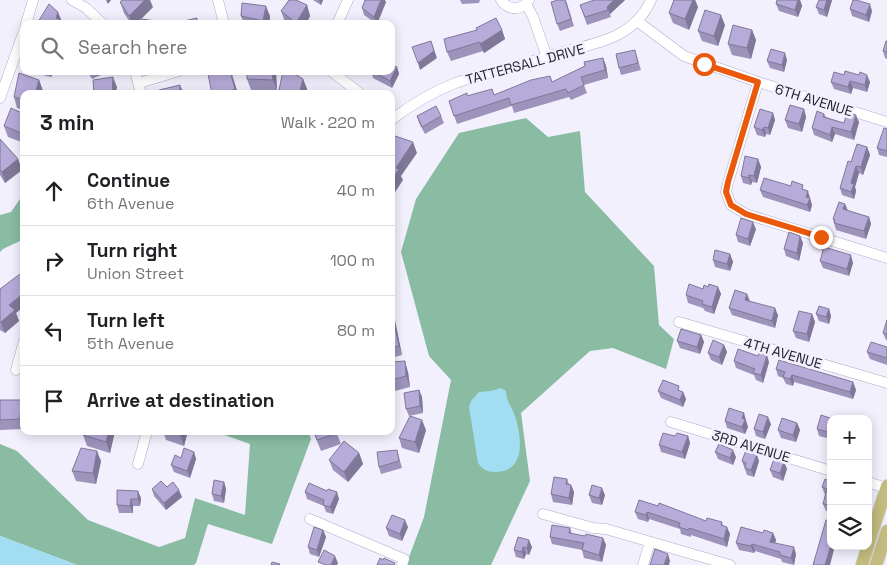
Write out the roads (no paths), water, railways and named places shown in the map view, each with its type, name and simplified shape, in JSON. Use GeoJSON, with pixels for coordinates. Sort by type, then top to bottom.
{"type":"FeatureCollection","features":[{"type":"Feature","properties":{"kind":"main road"},"geometry":{"type":"LineString","coordinates":[[872,534],[887,487]]}},
{"type":"Feature","properties":{"kind":"main road"},"geometry":{"type":"LineString","coordinates":[[876,565],[887,531]]}},
{"type":"Feature","properties":{"kind":"main road"},"geometry":{"type":"LineString","coordinates":[[862,565],[867,550]]}},
{"type":"Feature","properties":{"kind":"street"},"geometry":{"type":"LineString","coordinates":[[27,20],[32,0]]}},
{"type":"Feature","properties":{"kind":"street"},"geometry":{"type":"LineString","coordinates":[[72,0],[86,8],[99,20]]}},
{"type":"Feature","properties":{"kind":"street"},"geometry":{"type":"LineString","coordinates":[[218,0],[223,20]]}},
{"type":"Feature","properties":{"kind":"street"},"geometry":{"type":"LineString","coordinates":[[339,20],[348,0]]}},
{"type":"Feature","properties":{"kind":"street"},"geometry":{"type":"LineString","coordinates":[[501,0],[505,5],[515,8],[520,8],[527,2],[547,57]]}},
{"type":"Feature","properties":{"kind":"street","name":"TATTERSALL DRIVE"},"geometry":{"type":"LineString","coordinates":[[395,117],[413,103],[454,84],[605,41],[626,31],[648,7],[651,0]]}},
{"type":"Feature","properties":{"kind":"street","name":"6TH AVENUE"},"geometry":{"type":"LineString","coordinates":[[637,20],[684,56],[758,82],[887,122]]}},
{"type":"Feature","properties":{"kind":"street"},"geometry":{"type":"LineString","coordinates":[[0,98],[20,41]]}},
{"type":"Feature","properties":{"kind":"street"},"geometry":{"type":"LineString","coordinates":[[136,75],[140,90]]}},
{"type":"Feature","properties":{"kind":"street"},"geometry":{"type":"LineString","coordinates":[[139,83],[166,75]]}},
{"type":"Feature","properties":{"kind":"street"},"geometry":{"type":"LineString","coordinates":[[336,75],[356,90]]}},
{"type":"Feature","properties":{"kind":"street"},"geometry":{"type":"LineString","coordinates":[[758,82],[726,192],[734,209],[887,258]]}},
{"type":"Feature","properties":{"kind":"street","name":"4TH AVENUE"},"geometry":{"type":"LineString","coordinates":[[679,322],[887,383]]}},
{"type":"Feature","properties":{"kind":"street"},"geometry":{"type":"LineString","coordinates":[[16,370],[20,356]]}},
{"type":"Feature","properties":{"kind":"street","name":"3RD AVENUE"},"geometry":{"type":"LineString","coordinates":[[671,422],[827,470]]}},
{"type":"Feature","properties":{"kind":"street"},"geometry":{"type":"LineString","coordinates":[[138,464],[146,435]]}},
{"type":"Feature","properties":{"kind":"street"},"geometry":{"type":"LineString","coordinates":[[872,483],[887,487]]}},
{"type":"Feature","properties":{"kind":"street"},"geometry":{"type":"LineString","coordinates":[[543,514],[594,528],[606,529],[729,565]]}},
{"type":"Feature","properties":{"kind":"street"},"geometry":{"type":"LineString","coordinates":[[310,519],[403,562]]}},
{"type":"Feature","properties":{"kind":"street"},"geometry":{"type":"LineString","coordinates":[[643,565],[650,542]]}},
{"type":"Feature","properties":{"kind":"water"},"geometry":{"type":"Polygon","coordinates":[[[501,388],[506,391],[508,401],[515,416],[520,443],[517,460],[512,466],[505,470],[492,472],[485,470],[478,463],[469,407],[471,401],[479,392],[501,388]]]}},
{"type":"Feature","properties":{"kind":"water"},"geometry":{"type":"Polygon","coordinates":[[[0,536],[77,565],[0,565],[0,536]]]}}]}
